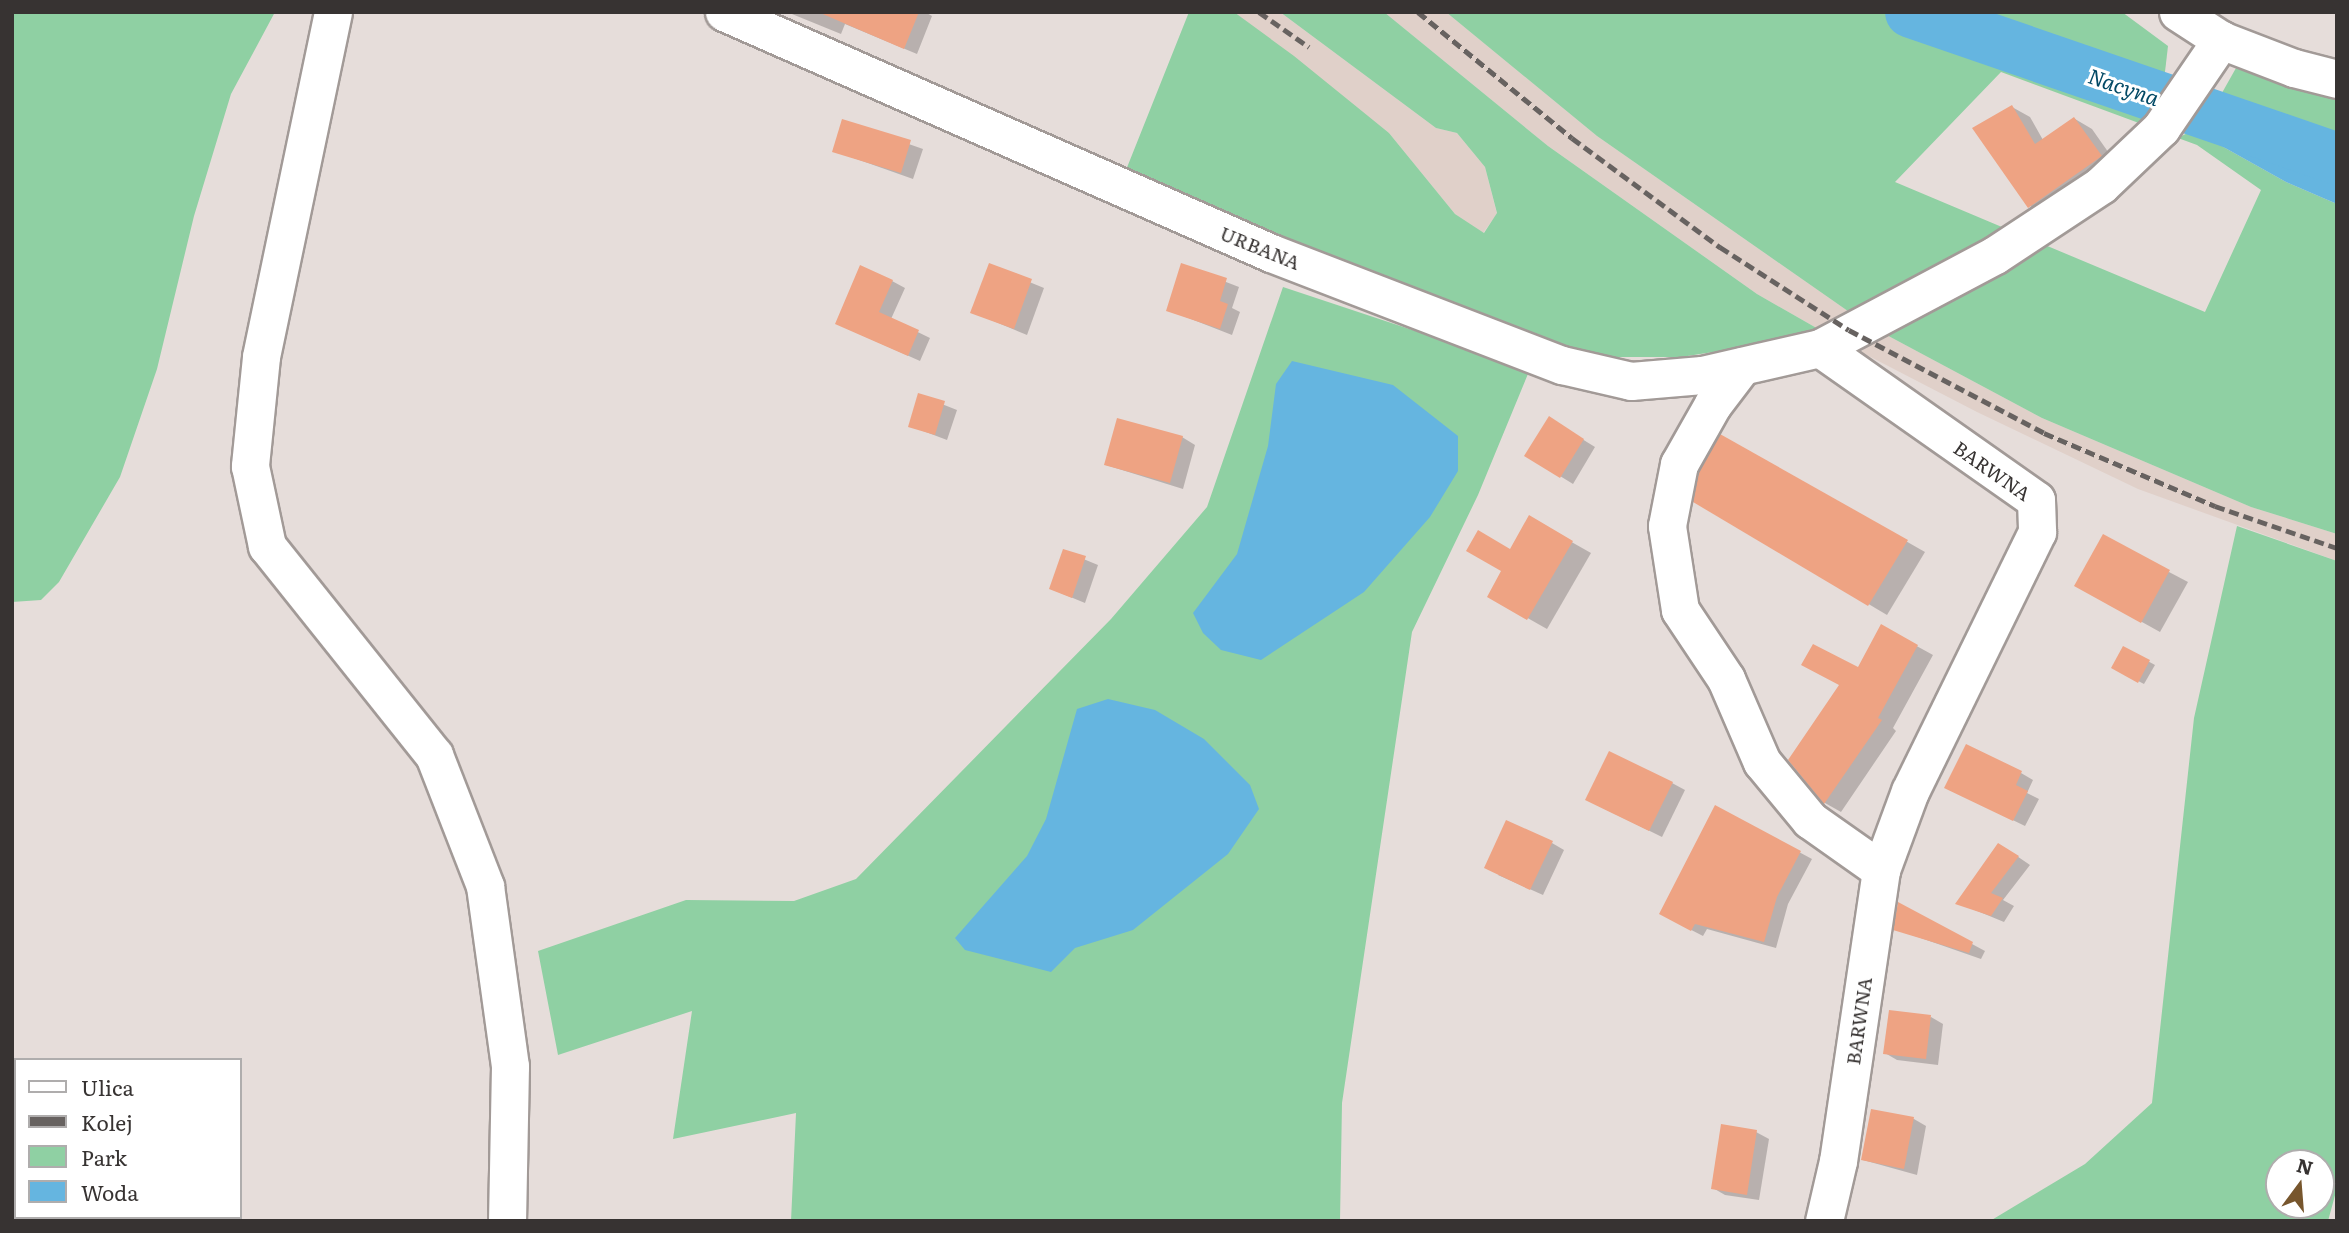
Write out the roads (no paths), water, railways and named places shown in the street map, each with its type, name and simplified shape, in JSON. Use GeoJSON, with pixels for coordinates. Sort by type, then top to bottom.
{"type":"FeatureCollection","features":[{"type":"Feature","properties":{"kind":"street"},"geometry":{"type":"LineString","coordinates":[[333,12],[261,357],[250,466],[267,546],[434,755],[485,886],[510,1066],[507,1221]]}},
{"type":"Feature","properties":{"kind":"street","name":"URBANA"},"geometry":{"type":"LineString","coordinates":[[723,12],[1259,248],[1562,365],[1631,381],[1702,375],[1820,348]]}},
{"type":"Feature","properties":{"kind":"street"},"geometry":{"type":"LineString","coordinates":[[2178,12],[2221,40],[2337,79]]}},
{"type":"Feature","properties":{"kind":"street"},"geometry":{"type":"LineString","coordinates":[[1820,348],[1995,255],[2101,185],[2161,128],[2221,40]]}},
{"type":"Feature","properties":{"kind":"street","name":"BARWNA"},"geometry":{"type":"LineString","coordinates":[[1820,348],[2036,500],[2037,532],[1910,791],[1881,870],[1838,1161],[1825,1221]]}},
{"type":"Feature","properties":{"kind":"street"},"geometry":{"type":"LineString","coordinates":[[1742,366],[1713,404],[1679,464],[1667,526],[1681,610],[1726,679],[1762,762],[1810,820],[1881,870]]}},
{"type":"Feature","properties":{"kind":"water"},"geometry":{"type":"Polygon","coordinates":[[[2218,100],[2337,140],[2337,204],[2286,182],[2193,130],[2218,100]]]}},
{"type":"Feature","properties":{"kind":"water"},"geometry":{"type":"Polygon","coordinates":[[[1292,361],[1393,385],[1458,436],[1458,471],[1430,517],[1364,592],[1261,660],[1221,650],[1203,633],[1193,613],[1237,554],[1268,446],[1276,384],[1292,361]]]}},
{"type":"Feature","properties":{"kind":"water"},"geometry":{"type":"Polygon","coordinates":[[[1108,699],[1155,710],[1204,739],[1250,785],[1259,809],[1228,854],[1133,930],[1075,948],[1051,972],[965,950],[955,938],[1027,856],[1046,819],[1077,709],[1108,699]]]}},
{"type":"Feature","properties":{"kind":"waterway","name":"Nacyna"},"geometry":{"type":"LineString","coordinates":[[1911,12],[2337,159]]}},
{"type":"Feature","properties":{"kind":"railway"},"geometry":{"type":"LineString","coordinates":[[1259,12],[1309,47]]}},
{"type":"Feature","properties":{"kind":"railway"},"geometry":{"type":"LineString","coordinates":[[1418,12],[1572,138],[1720,247],[1849,330],[2044,433],[2215,506],[2337,548]]}}]}
